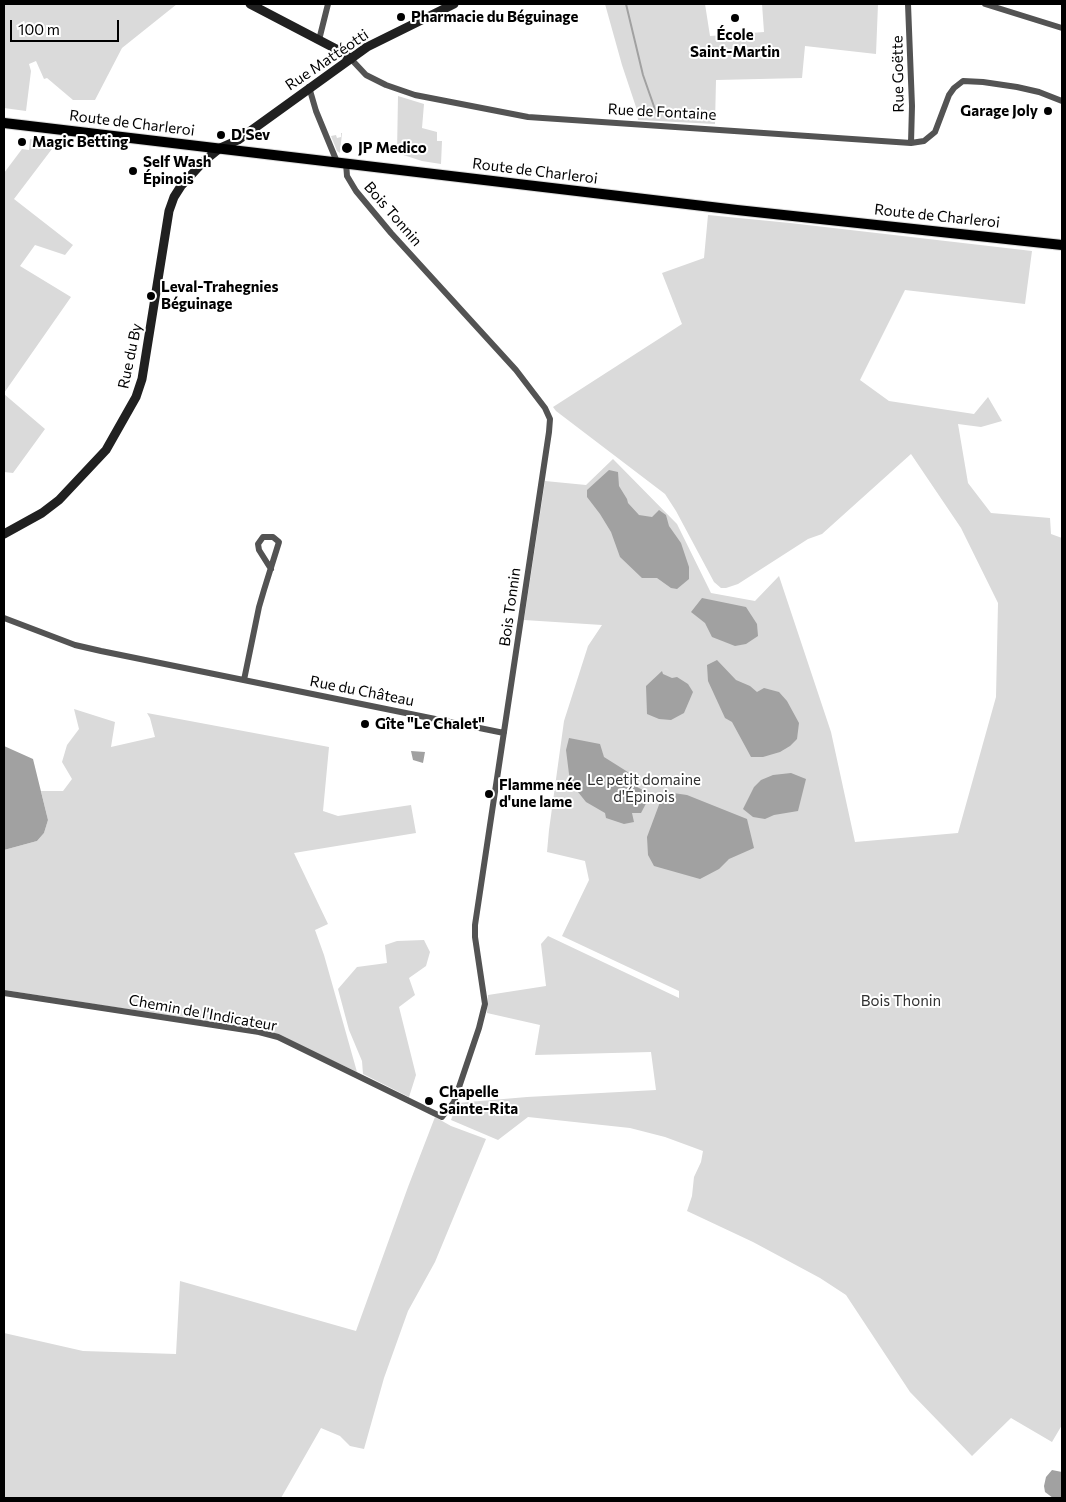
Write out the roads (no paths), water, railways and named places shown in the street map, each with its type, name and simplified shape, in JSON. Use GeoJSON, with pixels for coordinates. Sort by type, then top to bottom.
{"type":"FeatureCollection","features":[{"type":"Feature","properties":{"kind":"main road","name":"Route de Charleroi"},"geometry":{"type":"LineString","coordinates":[[4,124],[737,210],[1062,245]]}},
{"type":"Feature","properties":{"kind":"street","name":"Rue de Fontaine"},"geometry":{"type":"LineString","coordinates":[[250,4],[340,51],[351,59],[366,75],[386,85],[415,95],[528,117],[910,144],[924,141],[936,132],[949,95],[963,81],[1017,87],[1062,101]]}},
{"type":"Feature","properties":{"kind":"street"},"geometry":{"type":"LineString","coordinates":[[319,40],[328,4]]}},
{"type":"Feature","properties":{"kind":"street","name":"Rue Mattéotti"},"geometry":{"type":"LineString","coordinates":[[220,148],[238,140],[367,47],[454,4]]}},
{"type":"Feature","properties":{"kind":"street","name":"Rue Goëtte"},"geometry":{"type":"LineString","coordinates":[[908,4],[912,106],[910,144]]}},
{"type":"Feature","properties":{"kind":"street"},"geometry":{"type":"LineString","coordinates":[[985,4],[1062,28]]}},
{"type":"Feature","properties":{"kind":"street","name":"Bois Tonnin"},"geometry":{"type":"LineString","coordinates":[[309,87],[316,111],[356,191],[391,233],[516,370],[545,408],[550,419],[475,925],[485,1004],[454,1102],[442,1117]]}},
{"type":"Feature","properties":{"kind":"street","name":"Rue du By"},"geometry":{"type":"LineString","coordinates":[[4,534],[42,513],[59,500],[106,450],[118,430],[136,397],[142,379],[168,211],[181,186],[202,163],[220,148]]}},
{"type":"Feature","properties":{"kind":"street"},"geometry":{"type":"LineString","coordinates":[[244,680],[259,607],[271,569],[279,542],[273,538],[264,537],[258,544],[259,550],[271,569]]}},
{"type":"Feature","properties":{"kind":"street","name":"Rue du Château"},"geometry":{"type":"LineString","coordinates":[[4,618],[75,645],[504,733]]}},
{"type":"Feature","properties":{"kind":"street","name":"Chemin de l'Indicateur"},"geometry":{"type":"LineString","coordinates":[[4,993],[270,1035],[442,1117]]}},
{"type":"Feature","properties":{"kind":"waterway"},"geometry":{"type":"LineString","coordinates":[[626,4],[643,75],[657,115]]}},
{"type":"Feature","properties":{"kind":"place","name":"Pharmacie du Béguinage"},"geometry":{"type":"Point","coordinates":[401,17]}},
{"type":"Feature","properties":{"kind":"place","name":"École Saint-Martin"},"geometry":{"type":"Point","coordinates":[735,18]}},
{"type":"Feature","properties":{"kind":"place","name":"Garage Joly"},"geometry":{"type":"Point","coordinates":[1048,111]}},
{"type":"Feature","properties":{"kind":"place","name":"D'Sev"},"geometry":{"type":"Point","coordinates":[221,135]}},
{"type":"Feature","properties":{"kind":"place","name":"Magic Betting"},"geometry":{"type":"Point","coordinates":[22,142]}},
{"type":"Feature","properties":{"kind":"place","name":"JP Medico"},"geometry":{"type":"Point","coordinates":[347,148]}},
{"type":"Feature","properties":{"kind":"place","name":"Self Wash Épinois"},"geometry":{"type":"Point","coordinates":[133,171]}},
{"type":"Feature","properties":{"kind":"place","name":"Leval-Trahegnies Béguinage"},"geometry":{"type":"Point","coordinates":[151,296]}},
{"type":"Feature","properties":{"kind":"place","name":"Gîte \"Le Chalet\""},"geometry":{"type":"Point","coordinates":[365,724]}},
{"type":"Feature","properties":{"kind":"place","name":"Flamme née d'une lame"},"geometry":{"type":"Point","coordinates":[489,794]}},
{"type":"Feature","properties":{"kind":"place","name":"Chapelle Sainte-Rita"},"geometry":{"type":"Point","coordinates":[429,1101]}},
{"type":"Feature","properties":{"kind":"park label","name":"Le petit domaine d'Épinois"},"geometry":{"type":"Point","coordinates":[644,788]}},
{"type":"Feature","properties":{"kind":"park label","name":"Bois Thonin"},"geometry":{"type":"Point","coordinates":[901,1001]}}]}
